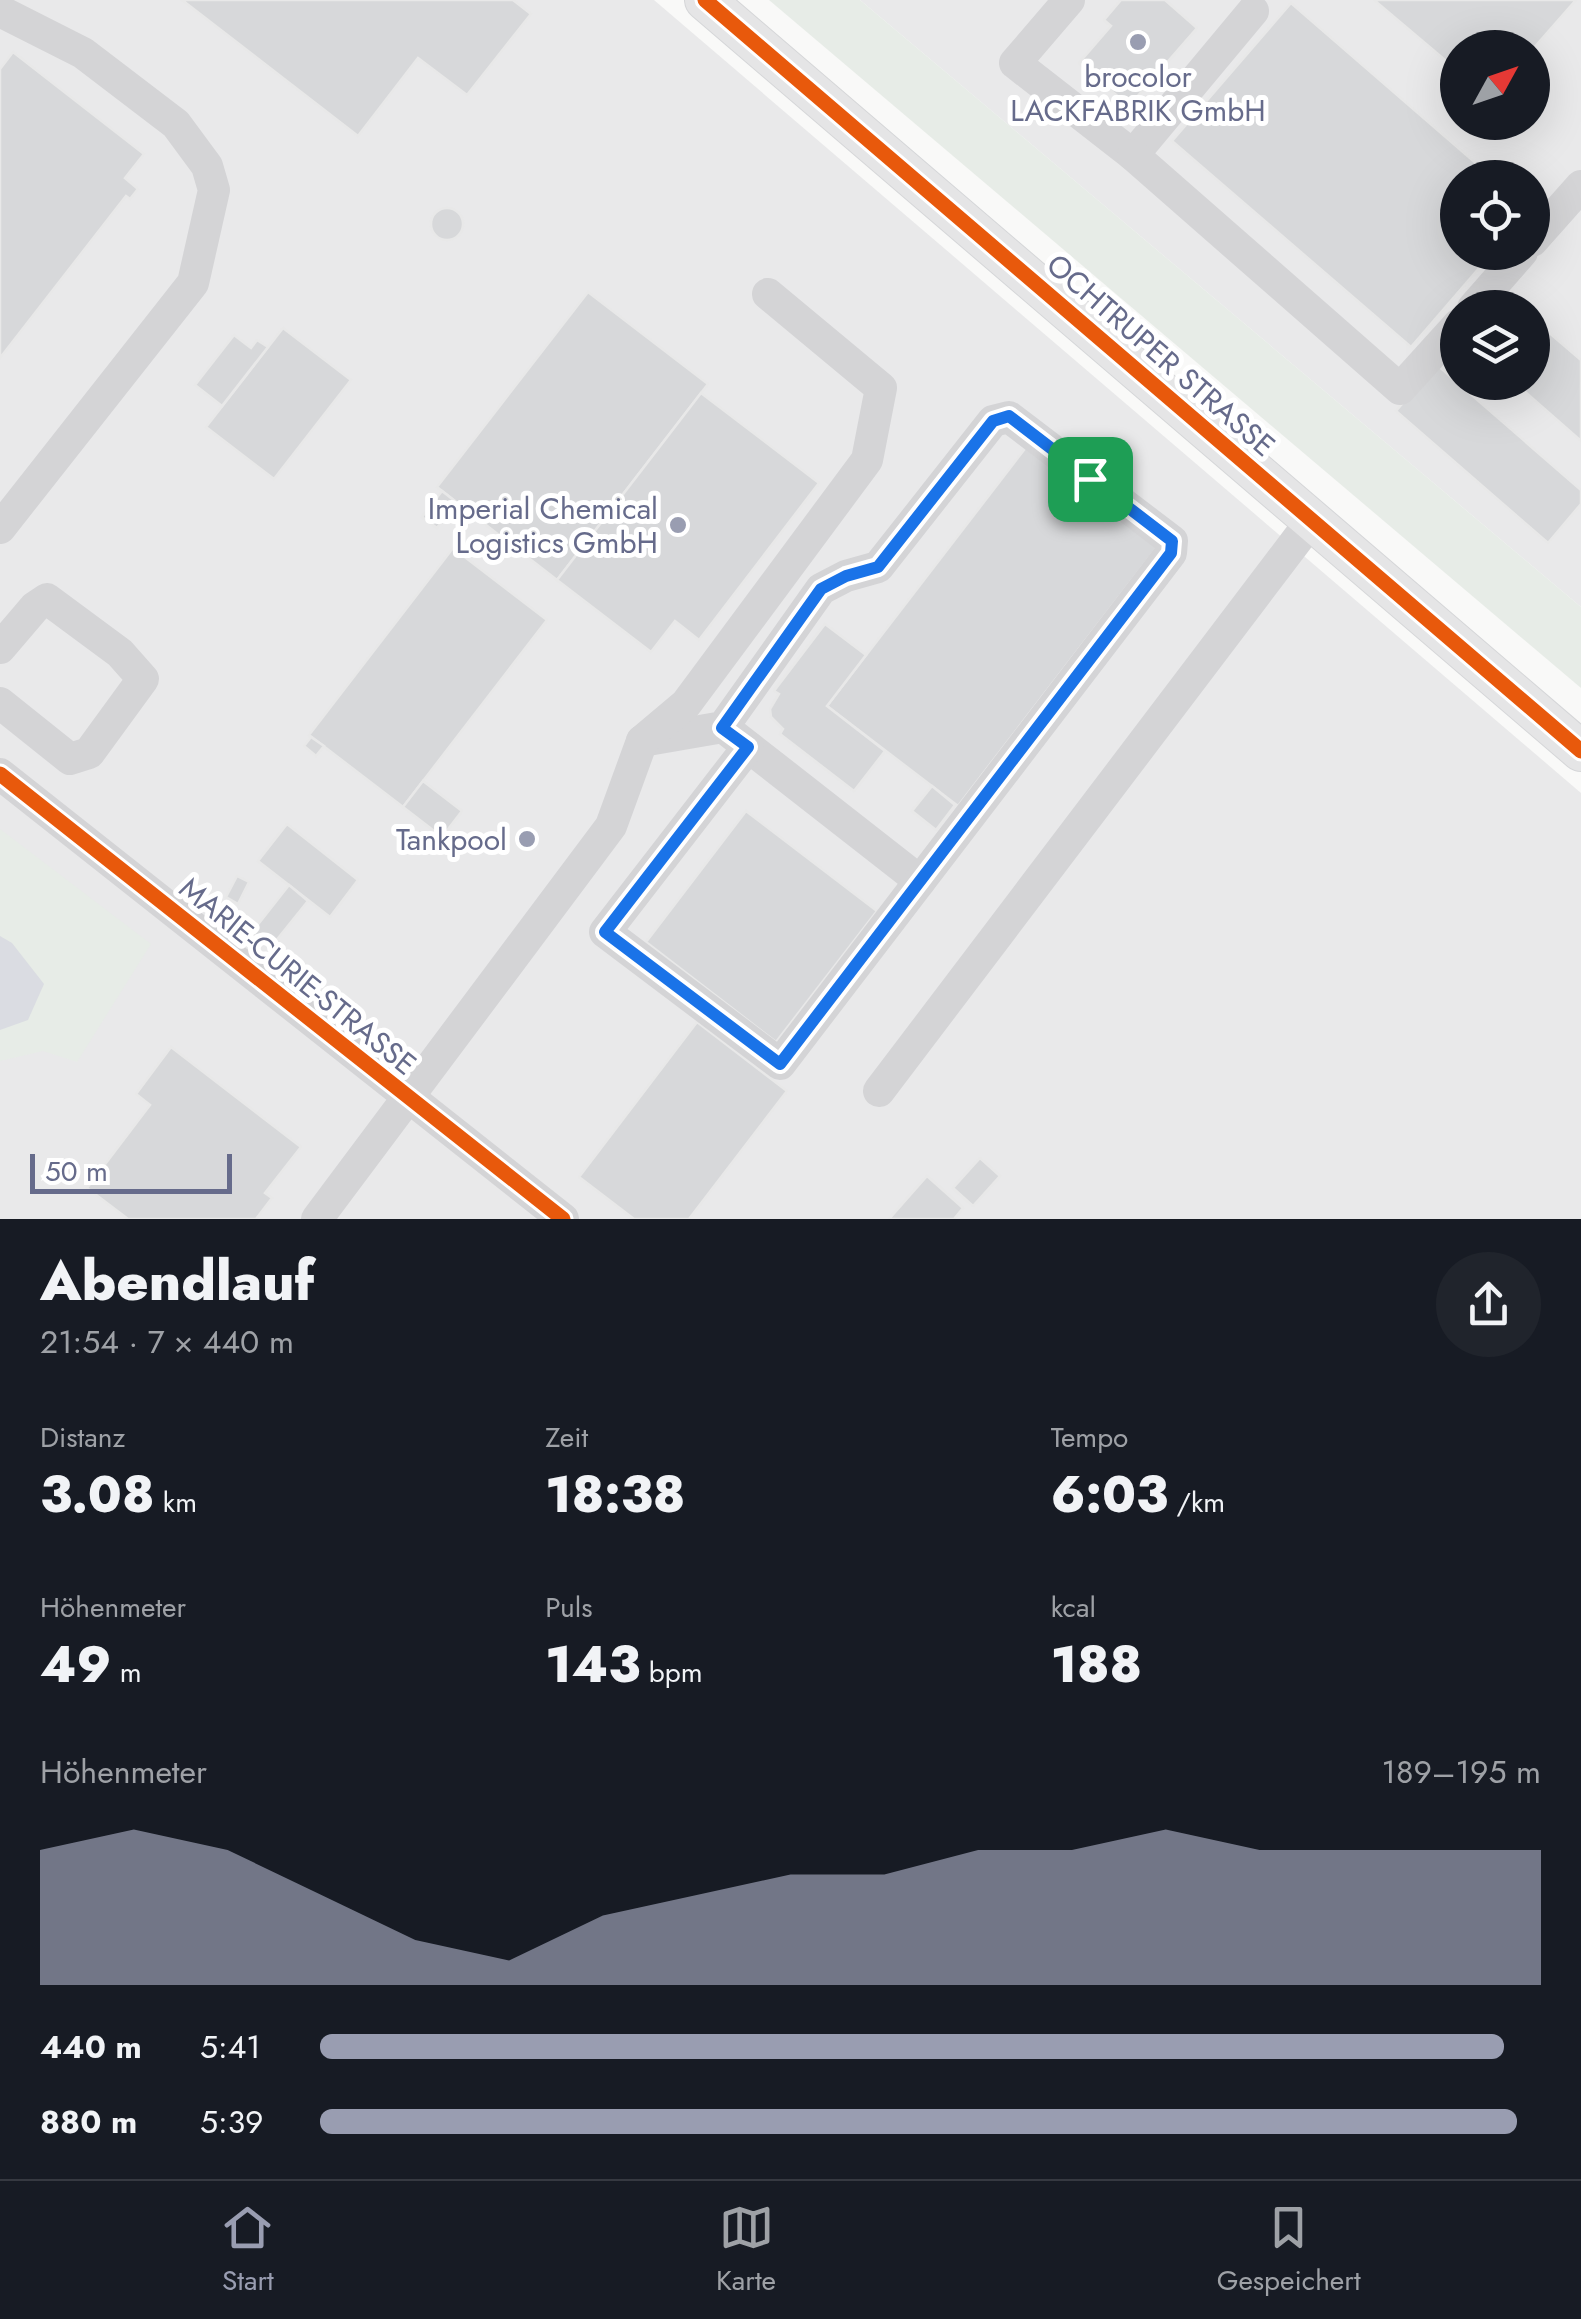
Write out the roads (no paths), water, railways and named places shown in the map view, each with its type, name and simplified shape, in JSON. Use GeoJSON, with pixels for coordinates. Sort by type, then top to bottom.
{"type":"FeatureCollection","features":[{"type":"Feature","properties":{"kind":"main road","name":"OCHTRUPER STRASSE"},"geometry":{"type":"LineString","coordinates":[[705,0],[1581,751]]}},
{"type":"Feature","properties":{"kind":"street"},"geometry":{"type":"LineString","coordinates":[[1069,0],[1015,63],[1132,155],[1400,389],[1440,344]]}},
{"type":"Feature","properties":{"kind":"street"},"geometry":{"type":"LineString","coordinates":[[0,11],[83,53],[176,124],[207,166],[214,190],[193,283],[0,528]]}},
{"type":"Feature","properties":{"kind":"street"},"geometry":{"type":"LineString","coordinates":[[1132,155],[1254,11]]}},
{"type":"Feature","properties":{"kind":"street"},"geometry":{"type":"LineString","coordinates":[[1550,220],[1581,186]]}},
{"type":"Feature","properties":{"kind":"street"},"geometry":{"type":"LineString","coordinates":[[1489,290],[1506,270]]}},
{"type":"Feature","properties":{"kind":"street"},"geometry":{"type":"LineString","coordinates":[[642,741],[686,704],[868,460],[882,388],[768,294]]}},
{"type":"Feature","properties":{"kind":"street"},"geometry":{"type":"LineString","coordinates":[[1009,416],[1172,541],[1171,553],[780,1064],[605,932],[735,737],[821,589],[846,576],[878,567],[993,421],[1009,416]]}},
{"type":"Feature","properties":{"kind":"street"},"geometry":{"type":"LineString","coordinates":[[879,1090],[1312,520]]}},
{"type":"Feature","properties":{"kind":"street"},"geometry":{"type":"LineString","coordinates":[[0,648],[35,606],[47,599],[120,654],[143,679],[89,753],[76,759],[70,759],[0,702]]}},
{"type":"Feature","properties":{"kind":"street"},"geometry":{"type":"LineString","coordinates":[[642,741],[735,737],[920,881]]}},
{"type":"Feature","properties":{"kind":"street","name":"MARIE-CURIE-STRASSE"},"geometry":{"type":"LineString","coordinates":[[408,1100],[612,826],[642,741]]}},
{"type":"Feature","properties":{"kind":"street","name":"MARIE-CURIE-STRASSE"},"geometry":{"type":"LineString","coordinates":[[0,774],[563,1219]]}},
{"type":"Feature","properties":{"kind":"street"},"geometry":{"type":"LineString","coordinates":[[317,1219],[408,1100]]}},
{"type":"Feature","properties":{"kind":"place","name":"brocolor LACKFABRIK GmbH"},"geometry":{"type":"Point","coordinates":[1138,42]}},
{"type":"Feature","properties":{"kind":"place","name":"Imperial Chemical Logistics GmbH"},"geometry":{"type":"Point","coordinates":[678,525]}},
{"type":"Feature","properties":{"kind":"place","name":"Tankpool"},"geometry":{"type":"Point","coordinates":[527,839]}}]}
